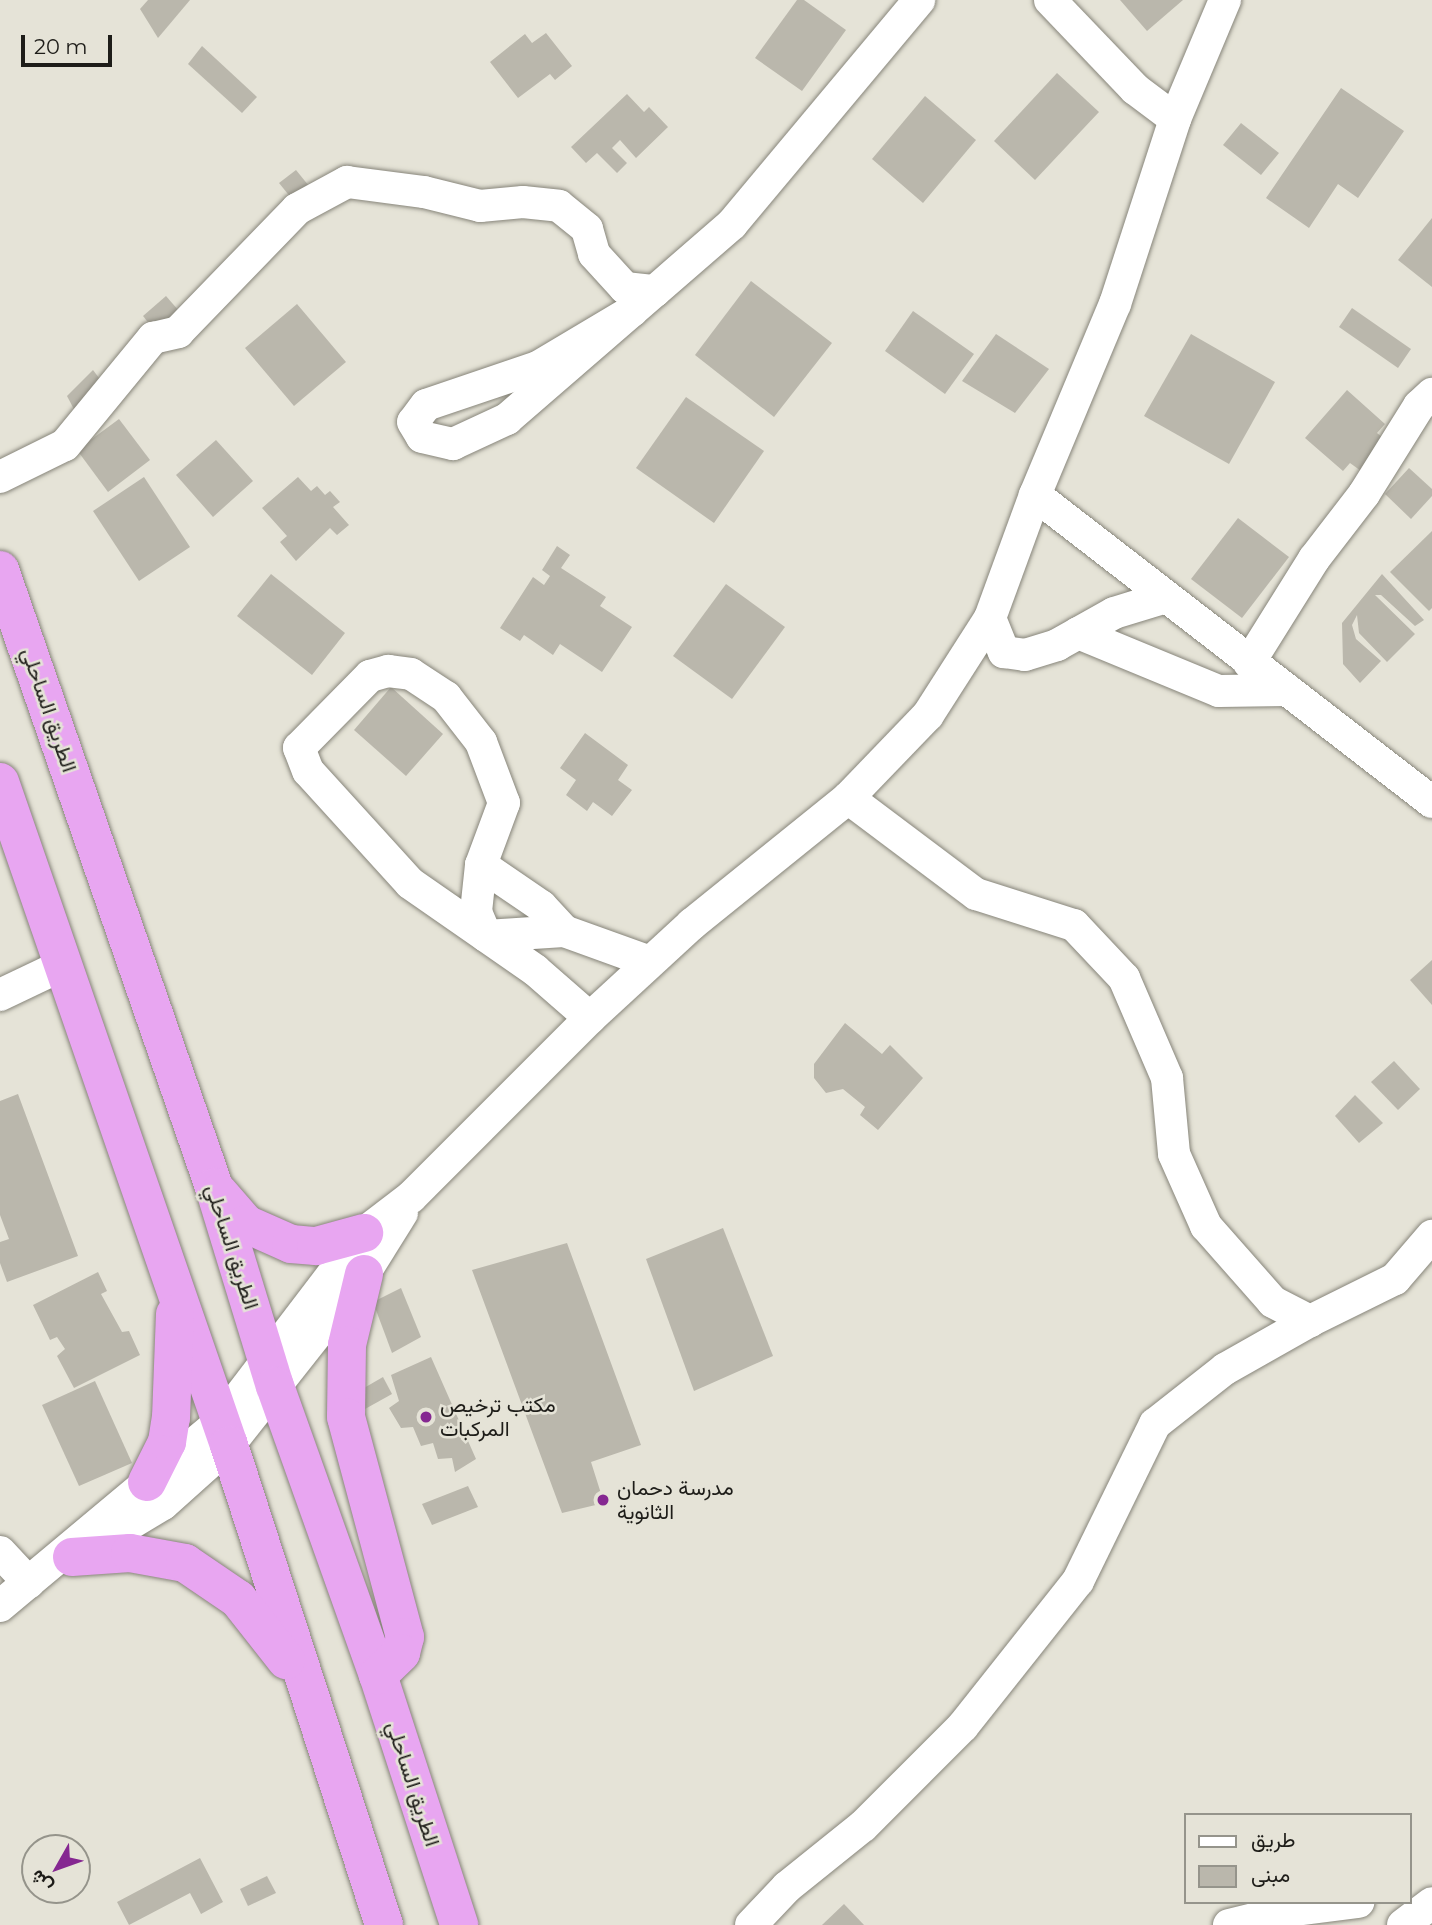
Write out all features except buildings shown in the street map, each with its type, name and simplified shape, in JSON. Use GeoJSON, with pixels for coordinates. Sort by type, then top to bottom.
{"type":"FeatureCollection","features":[{"type":"Feature","properties":{"kind":"highway","name":"الطريق الساحلي"},"geometry":{"type":"LineString","coordinates":[[0,570],[214,1186],[271,1372],[378,1675],[459,1925]]}},
{"type":"Feature","properties":{"kind":"highway"},"geometry":{"type":"LineString","coordinates":[[0,782],[225,1434],[384,1925]]}},
{"type":"Feature","properties":{"kind":"highway"},"geometry":{"type":"LineString","coordinates":[[214,1186],[246,1224],[291,1244],[316,1246],[364,1233]]}},
{"type":"Feature","properties":{"kind":"highway"},"geometry":{"type":"LineString","coordinates":[[364,1274],[347,1345],[346,1417],[405,1637],[401,1653],[378,1675]]}},
{"type":"Feature","properties":{"kind":"highway"},"geometry":{"type":"LineString","coordinates":[[147,1482],[167,1442],[172,1418],[176,1291]]}},
{"type":"Feature","properties":{"kind":"highway"},"geometry":{"type":"LineString","coordinates":[[49,1570],[158,1555],[185,1563],[213,1579],[260,1622],[312,1703]]}},
{"type":"Feature","properties":{"kind":"street"},"geometry":{"type":"LineString","coordinates":[[644,301],[538,368],[426,405],[412,422],[422,437],[453,444],[507,419],[644,301],[732,224],[919,0]]}},
{"type":"Feature","properties":{"kind":"street"},"geometry":{"type":"LineString","coordinates":[[1050,0],[1135,89],[1175,119]]}},
{"type":"Feature","properties":{"kind":"street"},"geometry":{"type":"LineString","coordinates":[[49,1570],[163,1504],[225,1434],[271,1372],[364,1233],[411,1197],[590,1018],[650,962],[848,798],[928,715],[990,618],[1035,495],[1115,304],[1175,119],[1225,0]]}},
{"type":"Feature","properties":{"kind":"street"},"geometry":{"type":"LineString","coordinates":[[0,477],[65,445],[153,338],[178,332],[297,209],[347,181],[424,192],[480,206],[523,202],[559,206],[587,229],[594,254],[625,288],[644,301]]}},
{"type":"Feature","properties":{"kind":"street"},"geometry":{"type":"LineString","coordinates":[[1249,663],[1314,559],[1364,494],[1419,406],[1432,394]]}},
{"type":"Feature","properties":{"kind":"street"},"geometry":{"type":"LineString","coordinates":[[1035,495],[1432,802]]}},
{"type":"Feature","properties":{"kind":"street"},"geometry":{"type":"LineString","coordinates":[[990,618],[1004,652],[1025,655],[1078,633],[1114,613],[1166,597]]}},
{"type":"Feature","properties":{"kind":"street"},"geometry":{"type":"LineString","coordinates":[[1078,633],[1219,691],[1287,690]]}},
{"type":"Feature","properties":{"kind":"street"},"geometry":{"type":"LineString","coordinates":[[486,936],[476,912],[481,865],[504,803],[481,742],[446,697],[411,674],[388,671],[370,676],[299,748],[308,771],[410,883],[486,936],[590,1018]]}},
{"type":"Feature","properties":{"kind":"street"},"geometry":{"type":"LineString","coordinates":[[848,798],[976,894],[1074,925],[1124,978],[1167,1078],[1174,1154],[1206,1226],[1273,1302],[1310,1321]]}},
{"type":"Feature","properties":{"kind":"street"},"geometry":{"type":"LineString","coordinates":[[481,865],[541,906],[564,931]]}},
{"type":"Feature","properties":{"kind":"street"},"geometry":{"type":"LineString","coordinates":[[486,936],[564,931],[650,962]]}},
{"type":"Feature","properties":{"kind":"street"},"geometry":{"type":"LineString","coordinates":[[0,995],[65,964]]}},
{"type":"Feature","properties":{"kind":"street"},"geometry":{"type":"LineString","coordinates":[[271,1372],[364,1274],[411,1197]]}},
{"type":"Feature","properties":{"kind":"street"},"geometry":{"type":"LineString","coordinates":[[751,1925],[787,1887],[863,1826],[962,1726],[1078,1581],[1156,1424],[1225,1369],[1310,1321],[1395,1279],[1432,1236]]}},
{"type":"Feature","properties":{"kind":"street"},"geometry":{"type":"LineString","coordinates":[[0,1606],[49,1570],[147,1482],[225,1434]]}},
{"type":"Feature","properties":{"kind":"street"},"geometry":{"type":"LineString","coordinates":[[0,1552],[49,1570]]}},
{"type":"Feature","properties":{"kind":"street"},"geometry":{"type":"LineString","coordinates":[[1411,1896],[1432,1893]]}},
{"type":"Feature","properties":{"kind":"street"},"geometry":{"type":"LineString","coordinates":[[1403,1925],[1432,1903]]}},
{"type":"Feature","properties":{"kind":"street"},"geometry":{"type":"LineString","coordinates":[[1229,1925],[1286,1911],[1343,1904]]}},
{"type":"Feature","properties":{"kind":"street"},"geometry":{"type":"LineString","coordinates":[[1424,1925],[1432,1916]]}},
{"type":"Feature","properties":{"kind":"place","name":"مكتب ترخيص المركبات"},"geometry":{"type":"Point","coordinates":[426,1417]}},
{"type":"Feature","properties":{"kind":"place","name":"مدرسة دحمان الثانوية"},"geometry":{"type":"Point","coordinates":[603,1500]}}]}
